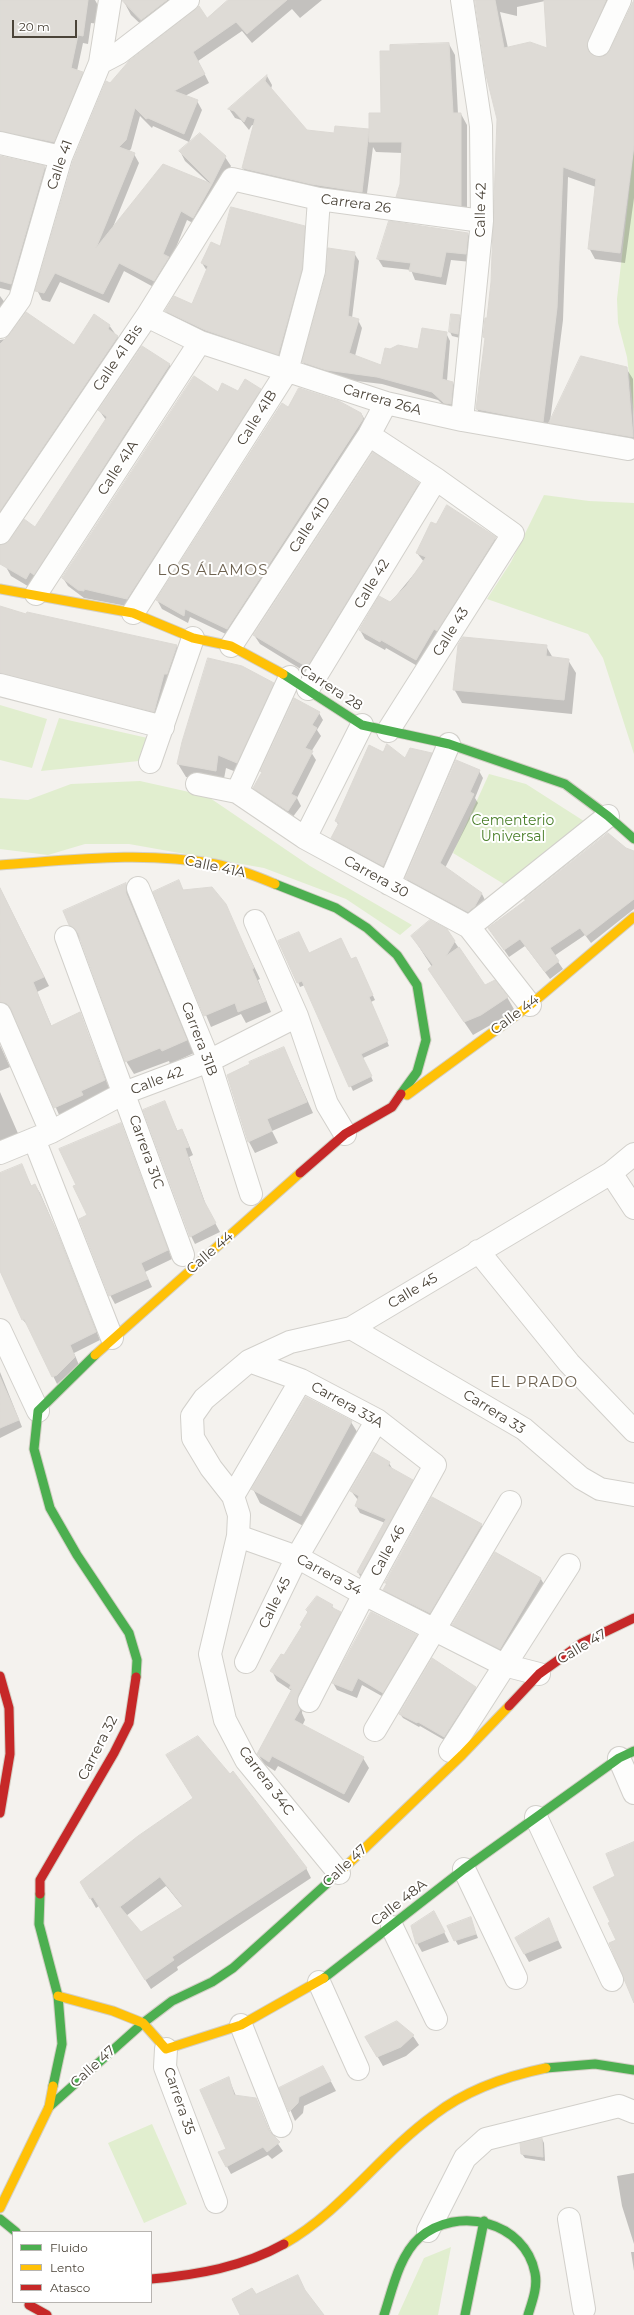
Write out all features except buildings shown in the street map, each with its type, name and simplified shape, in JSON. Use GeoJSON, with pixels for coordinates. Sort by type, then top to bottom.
{"type":"FeatureCollection","features":[{"type":"Feature","properties":{"kind":"main road","name":"Carrera 28"},"geometry":{"type":"LineString","coordinates":[[0,589],[36,594],[133,613],[193,638],[231,646],[290,678],[362,725],[449,744],[565,784],[608,816],[634,839]]}},
{"type":"Feature","properties":{"kind":"main road","name":"Calle 41A"},"geometry":{"type":"LineString","coordinates":[[0,865],[126,856],[171,858],[216,864],[248,873],[336,908],[367,928],[396,955],[417,984]]}},
{"type":"Feature","properties":{"kind":"main road","name":"Calle 44"},"geometry":{"type":"LineString","coordinates":[[38,1411],[112,1338],[345,1134],[392,1107],[530,1005],[634,917]]}},
{"type":"Feature","properties":{"kind":"main road","name":"Calle 44"},"geometry":{"type":"LineString","coordinates":[[392,1107],[417,1072],[426,1040],[417,984]]}},
{"type":"Feature","properties":{"kind":"main road","name":"Carrera 32"},"geometry":{"type":"LineString","coordinates":[[38,1411],[34,1448],[39,1474],[50,1508],[76,1554],[129,1633],[137,1660],[136,1693],[128,1723],[114,1753],[40,1880],[39,1924],[58,1996],[62,2044],[49,2107]]}},
{"type":"Feature","properties":{"kind":"main road","name":"Calle 47"},"geometry":{"type":"LineString","coordinates":[[49,2107],[143,2023],[172,2001],[212,1982],[233,1968],[339,1873],[462,1755],[539,1674],[582,1643],[634,1618]]}},
{"type":"Feature","properties":{"kind":"main road"},"geometry":{"type":"LineString","coordinates":[[0,1676],[9,1708],[10,1754],[0,1812]]}},
{"type":"Feature","properties":{"kind":"main road","name":"Calle 48A"},"geometry":{"type":"LineString","coordinates":[[166,2049],[240,2025],[319,1982],[392,1927],[464,1869],[627,1754]]}},
{"type":"Feature","properties":{"kind":"main road","name":"Carrera 35"},"geometry":{"type":"LineString","coordinates":[[58,1996],[113,2011],[143,2023],[166,2049]]}},
{"type":"Feature","properties":{"kind":"main road"},"geometry":{"type":"LineString","coordinates":[[152,2279],[221,2268],[248,2260],[291,2240],[322,2217],[433,2115],[463,2097],[540,2068],[575,2063],[605,2064],[634,2070]]}},
{"type":"Feature","properties":{"kind":"main road"},"geometry":{"type":"LineString","coordinates":[[0,2208],[49,2107]]}},
{"type":"Feature","properties":{"kind":"main road"},"geometry":{"type":"LineString","coordinates":[[0,2219],[15,2231]]}},
{"type":"Feature","properties":{"kind":"main road"},"geometry":{"type":"LineString","coordinates":[[465,2315],[484,2221]]}},
{"type":"Feature","properties":{"kind":"main road"},"geometry":{"type":"LineString","coordinates":[[384,2315],[412,2246],[428,2231],[455,2222],[484,2221],[509,2232],[526,2248],[532,2260],[535,2274],[535,2289],[528,2315]]}},
{"type":"Feature","properties":{"kind":"main road"},"geometry":{"type":"LineString","coordinates":[[24,2315],[30,2303],[47,2315]]}},
{"type":"Feature","properties":{"kind":"street","name":"Calle 41"},"geometry":{"type":"LineString","coordinates":[[0,327],[20,299],[61,157],[100,62],[110,0]]}},
{"type":"Feature","properties":{"kind":"street"},"geometry":{"type":"LineString","coordinates":[[100,62],[119,53],[188,0]]}},
{"type":"Feature","properties":{"kind":"street","name":"Calle 42"},"geometry":{"type":"LineString","coordinates":[[462,0],[481,126],[482,221],[462,420]]}},
{"type":"Feature","properties":{"kind":"street"},"geometry":{"type":"LineString","coordinates":[[599,45],[620,0]]}},
{"type":"Feature","properties":{"kind":"street"},"geometry":{"type":"LineString","coordinates":[[0,143],[61,157]]}},
{"type":"Feature","properties":{"kind":"street","name":"Carrera 26"},"geometry":{"type":"LineString","coordinates":[[232,179],[319,199],[482,221]]}},
{"type":"Feature","properties":{"kind":"street","name":"Calle 41 Bis"},"geometry":{"type":"LineString","coordinates":[[0,533],[147,316],[232,179]]}},
{"type":"Feature","properties":{"kind":"street","name":"Calle 41B"},"geometry":{"type":"LineString","coordinates":[[133,613],[287,371],[314,271],[319,199]]}},
{"type":"Feature","properties":{"kind":"street","name":"Carrera 26A"},"geometry":{"type":"LineString","coordinates":[[147,316],[200,342],[386,403],[462,420],[628,449]]}},
{"type":"Feature","properties":{"kind":"street","name":"Calle 41A"},"geometry":{"type":"LineString","coordinates":[[36,594],[200,342]]}},
{"type":"Feature","properties":{"kind":"street","name":"Calle 41D"},"geometry":{"type":"LineString","coordinates":[[231,646],[369,435],[386,403]]}},
{"type":"Feature","properties":{"kind":"street"},"geometry":{"type":"LineString","coordinates":[[369,435],[436,479]]}},
{"type":"Feature","properties":{"kind":"street","name":"Calle 42"},"geometry":{"type":"LineString","coordinates":[[308,689],[436,479]]}},
{"type":"Feature","properties":{"kind":"street","name":"Calle 43"},"geometry":{"type":"LineString","coordinates":[[388,731],[513,534],[436,479]]}},
{"type":"Feature","properties":{"kind":"street"},"geometry":{"type":"LineString","coordinates":[[150,762],[193,638]]}},
{"type":"Feature","properties":{"kind":"street"},"geometry":{"type":"LineString","coordinates":[[237,792],[290,678]]}},
{"type":"Feature","properties":{"kind":"street"},"geometry":{"type":"LineString","coordinates":[[0,685],[163,728]]}},
{"type":"Feature","properties":{"kind":"street"},"geometry":{"type":"LineString","coordinates":[[305,838],[362,725]]}},
{"type":"Feature","properties":{"kind":"street"},"geometry":{"type":"LineString","coordinates":[[389,884],[449,744]]}},
{"type":"Feature","properties":{"kind":"street","name":"Carrera 30"},"geometry":{"type":"LineString","coordinates":[[197,784],[237,792],[305,838],[469,927],[530,1005]]}},
{"type":"Feature","properties":{"kind":"street"},"geometry":{"type":"LineString","coordinates":[[469,927],[608,816]]}},
{"type":"Feature","properties":{"kind":"street","name":"Carrera 31B"},"geometry":{"type":"LineString","coordinates":[[138,888],[209,1061],[251,1194]]}},
{"type":"Feature","properties":{"kind":"street"},"geometry":{"type":"LineString","coordinates":[[255,921],[301,1024],[327,1104],[345,1134]]}},
{"type":"Feature","properties":{"kind":"street","name":"Carrera 31C"},"geometry":{"type":"LineString","coordinates":[[66,937],[183,1255]]}},
{"type":"Feature","properties":{"kind":"street"},"geometry":{"type":"LineString","coordinates":[[0,1014],[112,1338]]}},
{"type":"Feature","properties":{"kind":"street","name":"Calle 42"},"geometry":{"type":"LineString","coordinates":[[0,1154],[42,1136],[124,1093],[301,1024]]}},
{"type":"Feature","properties":{"kind":"street","name":"Calle 45"},"geometry":{"type":"LineString","coordinates":[[233,1496],[210,1468],[193,1438],[192,1416],[204,1399],[249,1361],[290,1342],[351,1328],[611,1173],[634,1154]]}},
{"type":"Feature","properties":{"kind":"street"},"geometry":{"type":"LineString","coordinates":[[611,1173],[634,1208]]}},
{"type":"Feature","properties":{"kind":"street"},"geometry":{"type":"LineString","coordinates":[[478,1251],[554,1344],[634,1431]]}},
{"type":"Feature","properties":{"kind":"street","name":"Carrera 33"},"geometry":{"type":"LineString","coordinates":[[351,1328],[524,1429],[581,1478],[593,1486],[600,1489],[634,1495]]}},
{"type":"Feature","properties":{"kind":"street"},"geometry":{"type":"LineString","coordinates":[[0,1330],[38,1411]]}},
{"type":"Feature","properties":{"kind":"street","name":"Carrera 33A"},"geometry":{"type":"LineString","coordinates":[[249,1361],[301,1380],[377,1420],[435,1465]]}},
{"type":"Feature","properties":{"kind":"street"},"geometry":{"type":"LineString","coordinates":[[238,1536],[239,1515],[233,1496],[301,1380]]}},
{"type":"Feature","properties":{"kind":"street","name":"Calle 45"},"geometry":{"type":"LineString","coordinates":[[246,1662],[297,1557],[377,1420]]}},
{"type":"Feature","properties":{"kind":"street","name":"Calle 46"},"geometry":{"type":"LineString","coordinates":[[309,1701],[364,1594],[435,1465]]}},
{"type":"Feature","properties":{"kind":"street"},"geometry":{"type":"LineString","coordinates":[[375,1730],[433,1629],[510,1502]]}},
{"type":"Feature","properties":{"kind":"street","name":"Carrera 34"},"geometry":{"type":"LineString","coordinates":[[238,1536],[297,1557],[364,1594],[504,1665],[539,1674]]}},
{"type":"Feature","properties":{"kind":"street","name":"Carrera 34C"},"geometry":{"type":"LineString","coordinates":[[238,1536],[210,1654],[225,1720],[246,1760],[339,1873]]}},
{"type":"Feature","properties":{"kind":"street"},"geometry":{"type":"LineString","coordinates":[[450,1751],[569,1565]]}},
{"type":"Feature","properties":{"kind":"street"},"geometry":{"type":"LineString","coordinates":[[627,1754],[634,1793]]}},
{"type":"Feature","properties":{"kind":"street"},"geometry":{"type":"LineString","coordinates":[[536,1817],[612,1980]]}},
{"type":"Feature","properties":{"kind":"street"},"geometry":{"type":"LineString","coordinates":[[464,1869],[516,1978]]}},
{"type":"Feature","properties":{"kind":"street"},"geometry":{"type":"LineString","coordinates":[[392,1927],[436,2019]]}},
{"type":"Feature","properties":{"kind":"street"},"geometry":{"type":"LineString","coordinates":[[319,1982],[358,2069]]}},
{"type":"Feature","properties":{"kind":"street"},"geometry":{"type":"LineString","coordinates":[[240,2025],[281,2126]]}},
{"type":"Feature","properties":{"kind":"street","name":"Carrera 35"},"geometry":{"type":"LineString","coordinates":[[166,2049],[165,2067],[216,2202]]}},
{"type":"Feature","properties":{"kind":"street"},"geometry":{"type":"LineString","coordinates":[[428,2231],[466,2158],[486,2139],[619,2106],[634,2112]]}},
{"type":"Feature","properties":{"kind":"street"},"geometry":{"type":"LineString","coordinates":[[569,2219],[584,2309]]}},
{"type":"Feature","properties":{"kind":"green space"},"geometry":{"type":"Polygon","coordinates":[[[634,150],[634,415],[627,357],[618,323],[617,299],[634,150]]]}},
{"type":"Feature","properties":{"kind":"green space"},"geometry":{"type":"Polygon","coordinates":[[[544,495],[589,501],[634,503],[634,754],[603,658],[588,634],[487,599],[511,562],[544,495]]]}},
{"type":"Feature","properties":{"kind":"green space"},"geometry":{"type":"Polygon","coordinates":[[[0,705],[47,719],[32,768],[0,760],[0,705]]]}},
{"type":"Feature","properties":{"kind":"green space"},"geometry":{"type":"Polygon","coordinates":[[[59,718],[152,739],[139,761],[41,771],[59,718]]]}},
{"type":"Feature","properties":{"kind":"green space","name":"Cementerio Universal"},"geometry":{"type":"Polygon","coordinates":[[[489,774],[526,784],[587,823],[512,889],[453,853],[489,774]]]}},
{"type":"Feature","properties":{"kind":"green space"},"geometry":{"type":"Polygon","coordinates":[[[140,781],[207,796],[310,866],[412,925],[400,935],[346,899],[264,868],[129,844],[85,844],[48,855],[0,849],[0,798],[28,800],[71,784],[140,781]]]}},
{"type":"Feature","properties":{"kind":"green space"},"geometry":{"type":"Polygon","coordinates":[[[152,2124],[187,2204],[144,2223],[108,2143],[152,2124]]]}},
{"type":"Feature","properties":{"kind":"green space"},"geometry":{"type":"Polygon","coordinates":[[[451,2247],[438,2315],[398,2315],[424,2258],[451,2247]]]}},
{"type":"Feature","properties":{"kind":"traffic: fast"},"geometry":{"type":"LineString","coordinates":[[283,674],[362,725],[449,744],[565,784],[608,816],[634,839]]}},
{"type":"Feature","properties":{"kind":"traffic: fast"},"geometry":{"type":"LineString","coordinates":[[275,884],[336,908],[367,928],[397,955],[417,985],[426,1040],[417,1072],[401,1094]]}},
{"type":"Feature","properties":{"kind":"traffic: fast"},"geometry":{"type":"LineString","coordinates":[[95,1355],[38,1411],[34,1449],[50,1508],[77,1555],[129,1633],[137,1660],[136,1677]]}},
{"type":"Feature","properties":{"kind":"traffic: fast"},"geometry":{"type":"LineString","coordinates":[[324,1978],[464,1869],[619,1758],[634,1751]]}},
{"type":"Feature","properties":{"kind":"traffic: fast"},"geometry":{"type":"LineString","coordinates":[[49,2107],[143,2023],[172,2001],[212,1982],[233,1968],[342,1870]]}},
{"type":"Feature","properties":{"kind":"traffic: fast"},"geometry":{"type":"LineString","coordinates":[[40,1894],[39,1924],[58,1996],[62,2044],[53,2086]]}},
{"type":"Feature","properties":{"kind":"traffic: fast"},"geometry":{"type":"LineString","coordinates":[[546,2068],[595,2064],[634,2070]]}},
{"type":"Feature","properties":{"kind":"traffic: fast"},"geometry":{"type":"LineString","coordinates":[[0,2219],[15,2231]]}},
{"type":"Feature","properties":{"kind":"traffic: fast"},"geometry":{"type":"LineString","coordinates":[[384,2315],[397,2274],[412,2245],[419,2238],[434,2228],[452,2222],[470,2221],[488,2224],[504,2230],[518,2241],[529,2255],[535,2273],[536,2284],[528,2315]]}},
{"type":"Feature","properties":{"kind":"traffic: fast"},"geometry":{"type":"LineString","coordinates":[[465,2315],[484,2221]]}},
{"type":"Feature","properties":{"kind":"traffic: slow"},"geometry":{"type":"LineString","coordinates":[[0,589],[133,613],[193,638],[231,646],[283,674]]}},
{"type":"Feature","properties":{"kind":"traffic: slow"},"geometry":{"type":"LineString","coordinates":[[0,865],[81,859],[134,857],[161,858],[215,864],[246,872],[275,884]]}},
{"type":"Feature","properties":{"kind":"traffic: slow"},"geometry":{"type":"LineString","coordinates":[[407,1095],[530,1005],[634,917]]}},
{"type":"Feature","properties":{"kind":"traffic: slow"},"geometry":{"type":"LineString","coordinates":[[95,1355],[300,1173]]}},
{"type":"Feature","properties":{"kind":"traffic: slow"},"geometry":{"type":"LineString","coordinates":[[342,1870],[462,1755],[509,1706]]}},
{"type":"Feature","properties":{"kind":"traffic: slow"},"geometry":{"type":"LineString","coordinates":[[58,1996],[113,2011],[143,2023],[166,2049],[241,2025],[324,1978]]}},
{"type":"Feature","properties":{"kind":"traffic: slow"},"geometry":{"type":"LineString","coordinates":[[284,2244],[305,2231],[343,2199],[414,2130],[446,2106],[473,2092],[502,2080],[546,2068]]}},
{"type":"Feature","properties":{"kind":"traffic: slow"},"geometry":{"type":"LineString","coordinates":[[0,2208],[49,2107],[53,2086]]}},
{"type":"Feature","properties":{"kind":"traffic: jam"},"geometry":{"type":"LineString","coordinates":[[300,1173],[345,1134],[392,1107],[401,1094]]}},
{"type":"Feature","properties":{"kind":"traffic: jam"},"geometry":{"type":"LineString","coordinates":[[509,1706],[539,1674],[582,1643],[634,1618]]}},
{"type":"Feature","properties":{"kind":"traffic: jam"},"geometry":{"type":"LineString","coordinates":[[0,1676],[9,1708],[10,1754],[0,1813]]}},
{"type":"Feature","properties":{"kind":"traffic: jam"},"geometry":{"type":"LineString","coordinates":[[40,1894],[40,1880],[114,1753],[129,1723],[136,1677]]}},
{"type":"Feature","properties":{"kind":"traffic: jam"},"geometry":{"type":"LineString","coordinates":[[152,2279],[219,2269],[252,2259],[284,2244]]}},
{"type":"Feature","properties":{"kind":"traffic: jam"},"geometry":{"type":"LineString","coordinates":[[29,2305],[47,2315]]}},
{"type":"Feature","properties":{"kind":"district","name":"LOS ÁLAMOS"},"geometry":{"type":"Point","coordinates":[213,571]}},
{"type":"Feature","properties":{"kind":"district","name":"EL PRADO"},"geometry":{"type":"Point","coordinates":[534,1383]}}]}
